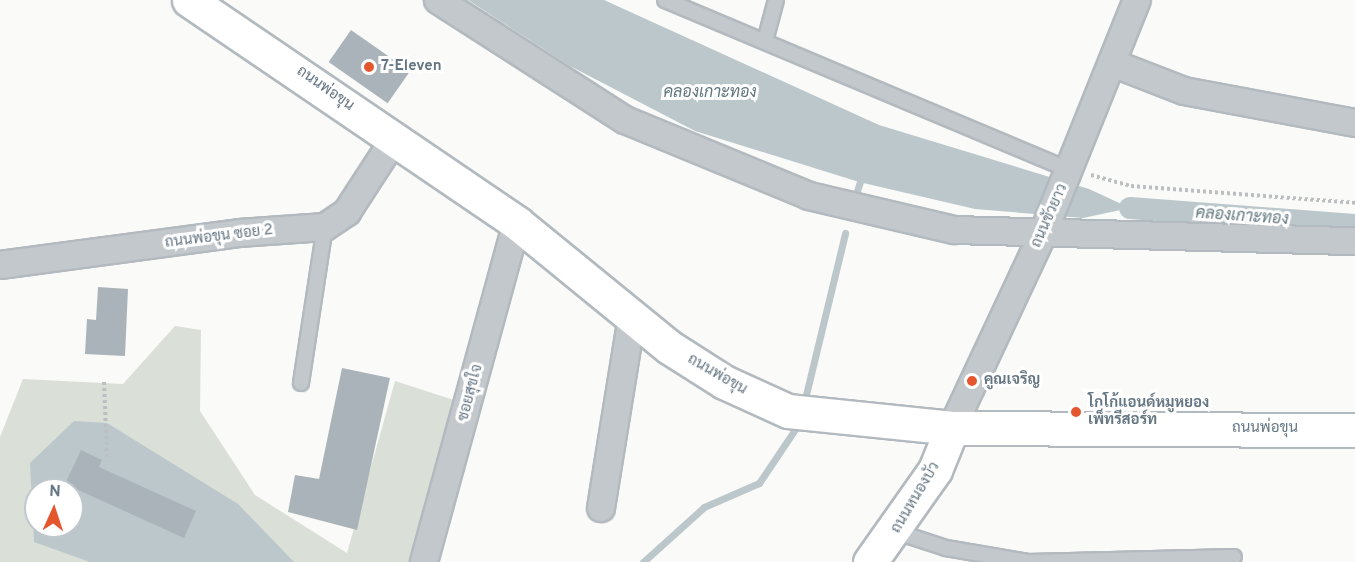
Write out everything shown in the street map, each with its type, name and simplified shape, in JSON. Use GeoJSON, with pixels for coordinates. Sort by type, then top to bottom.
{"type":"FeatureCollection","features":[{"type":"Feature","properties":{"kind":"main road","name":"ถนนพ่อขุน"},"geometry":{"type":"LineString","coordinates":[[189,0],[517,223],[632,317],[724,381],[803,413],[952,428],[1355,430]]}},
{"type":"Feature","properties":{"kind":"main road","name":"ถนนหนองบัว"},"geometry":{"type":"LineString","coordinates":[[870,562],[897,532],[935,470],[952,428]]}},
{"type":"Feature","properties":{"kind":"street"},"geometry":{"type":"LineString","coordinates":[[438,0],[625,120],[809,196],[954,230],[1042,236],[1355,242]]}},
{"type":"Feature","properties":{"kind":"street","name":"ถนนขัวยาว"},"geometry":{"type":"LineString","coordinates":[[952,428],[1042,236],[1137,0]]}},
{"type":"Feature","properties":{"kind":"street"},"geometry":{"type":"LineString","coordinates":[[1112,63],[1184,92],[1355,123]]}},
{"type":"Feature","properties":{"kind":"street"},"geometry":{"type":"LineString","coordinates":[[325,226],[347,212],[395,138]]}},
{"type":"Feature","properties":{"kind":"street","name":"ซอยสุขใจ"},"geometry":{"type":"LineString","coordinates":[[424,562],[517,223]]}},
{"type":"Feature","properties":{"kind":"street","name":"ถนนพ่อขุน ซอย 2"},"geometry":{"type":"LineString","coordinates":[[0,266],[239,232],[325,226]]}},
{"type":"Feature","properties":{"kind":"street"},"geometry":{"type":"LineString","coordinates":[[601,508],[632,317]]}},
{"type":"Feature","properties":{"kind":"lane"},"geometry":{"type":"LineString","coordinates":[[665,0],[1070,170]]}},
{"type":"Feature","properties":{"kind":"lane"},"geometry":{"type":"LineString","coordinates":[[765,41],[777,0]]}},
{"type":"Feature","properties":{"kind":"lane"},"geometry":{"type":"LineString","coordinates":[[301,383],[325,226]]}},
{"type":"Feature","properties":{"kind":"lane"},"geometry":{"type":"LineString","coordinates":[[897,532],[946,548],[1028,562],[1233,557]]}},
{"type":"Feature","properties":{"kind":"path"},"geometry":{"type":"LineString","coordinates":[[1070,170],[1131,186],[1355,203]]}},
{"type":"Feature","properties":{"kind":"path"},"geometry":{"type":"LineString","coordinates":[[105,382],[107,457]]}},
{"type":"Feature","properties":{"kind":"shaded area"},"geometry":{"type":"Polygon","coordinates":[[[175,326],[201,330],[200,411],[255,495],[347,553],[395,381],[457,401],[418,562],[0,562],[0,437],[23,379],[123,384],[175,326]]]}},
{"type":"Feature","properties":{"kind":"water","name":"คลองเกาะทอง"},"geometry":{"type":"Polygon","coordinates":[[[468,0],[604,0],[879,125],[1089,189],[1130,208],[1083,218],[975,209],[859,182],[695,131],[570,66],[468,0]]]}},
{"type":"Feature","properties":{"kind":"water"},"geometry":{"type":"Polygon","coordinates":[[[74,421],[107,423],[238,504],[294,562],[90,562],[34,542],[34,538],[84,538],[84,478],[31,478],[30,463],[74,421]]]}},
{"type":"Feature","properties":{"kind":"building","name":"7-Eleven"},"geometry":{"type":"Polygon","coordinates":[[[351,30],[410,71],[388,103],[329,62],[351,30]]]}},
{"type":"Feature","properties":{"kind":"building"},"geometry":{"type":"Polygon","coordinates":[[[98,287],[128,289],[125,356],[85,354],[87,319],[96,320],[98,287]]]}},
{"type":"Feature","properties":{"kind":"building"},"geometry":{"type":"Polygon","coordinates":[[[342,368],[390,378],[357,530],[288,512],[295,475],[319,479],[342,368]]]}},
{"type":"Feature","properties":{"kind":"building"},"geometry":{"type":"Polygon","coordinates":[[[81,450],[102,460],[99,467],[196,511],[184,538],[84,493],[84,478],[68,478],[81,450]]]}},
{"type":"Feature","properties":{"kind":"waterway"},"geometry":{"type":"LineString","coordinates":[[857,191],[860,182]]}},
{"type":"Feature","properties":{"kind":"waterway","name":"คลองเกาะทอง"},"geometry":{"type":"LineString","coordinates":[[1130,208],[1355,225]]}},
{"type":"Feature","properties":{"kind":"waterway"},"geometry":{"type":"LineString","coordinates":[[804,403],[845,233]]}},
{"type":"Feature","properties":{"kind":"waterway"},"geometry":{"type":"LineString","coordinates":[[643,562],[704,507],[759,483],[800,422]]}},
{"type":"Feature","properties":{"kind":"place","name":"7-Eleven"},"geometry":{"type":"Point","coordinates":[369,67]}},
{"type":"Feature","properties":{"kind":"place","name":"คูณเจริญ"},"geometry":{"type":"Point","coordinates":[972,381]}},
{"type":"Feature","properties":{"kind":"place","name":"โกโก้แอนด์หมูหยอง เพ็ทรีสอร์ท"},"geometry":{"type":"Point","coordinates":[1076,412]}}]}
